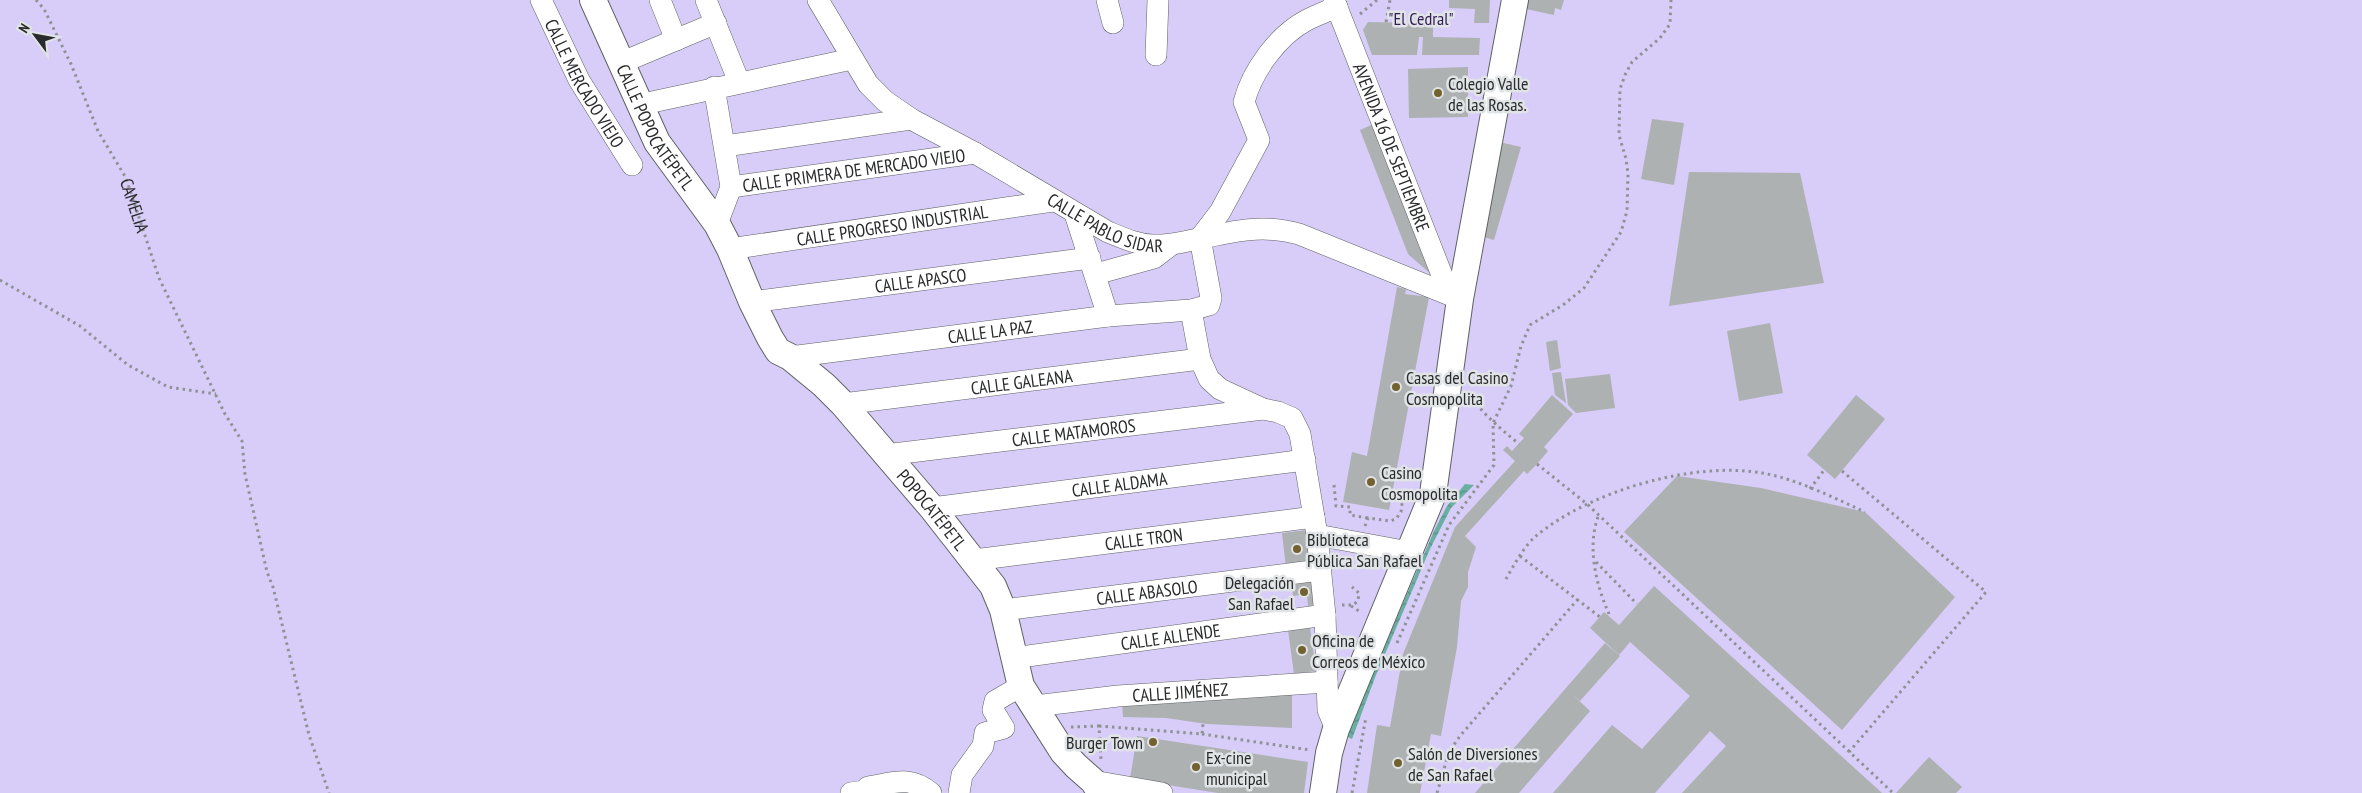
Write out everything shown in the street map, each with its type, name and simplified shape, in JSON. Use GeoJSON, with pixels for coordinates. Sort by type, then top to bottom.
{"type":"FeatureCollection","features":[{"type":"Feature","properties":{"kind":"street","name":"CALLE MERCADO VIEJO"},"geometry":{"type":"LineString","coordinates":[[541,0],[579,80],[632,165]]}},
{"type":"Feature","properties":{"kind":"street","name":"CALLE POPOCATÉPETL"},"geometry":{"type":"LineString","coordinates":[[593,0],[623,62],[638,105],[657,142],[717,224],[730,249]]}},
{"type":"Feature","properties":{"kind":"street"},"geometry":{"type":"LineString","coordinates":[[660,0],[676,40]]}},
{"type":"Feature","properties":{"kind":"street","name":"CALLE PABLO SIDAR"},"geometry":{"type":"LineString","coordinates":[[818,0],[868,84],[885,101],[911,119],[975,153],[1075,214],[1131,242],[1171,245],[1252,228],[1279,228],[1299,234],[1455,296]]}},
{"type":"Feature","properties":{"kind":"street"},"geometry":{"type":"LineString","coordinates":[[1107,0],[1113,23]]}},
{"type":"Feature","properties":{"kind":"street"},"geometry":{"type":"LineString","coordinates":[[1156,55],[1158,0]]}},
{"type":"Feature","properties":{"kind":"street"},"geometry":{"type":"LineString","coordinates":[[1323,793],[1332,741],[1433,494],[1455,296],[1515,0]]}},
{"type":"Feature","properties":{"kind":"street"},"geometry":{"type":"LineString","coordinates":[[1332,741],[1328,710],[1325,615],[1315,526],[1300,434],[1292,418],[1278,412],[1263,409],[1220,389],[1209,379],[1200,359],[1191,310],[1209,305],[1211,298],[1200,238],[1214,222],[1259,140],[1244,102],[1251,83],[1259,68],[1290,33],[1306,20],[1335,4]]}},
{"type":"Feature","properties":{"kind":"street","name":"AVENIDA 16 DE SEPTIEMBRE"},"geometry":{"type":"LineString","coordinates":[[1335,4],[1455,296]]}},
{"type":"Feature","properties":{"kind":"street"},"geometry":{"type":"LineString","coordinates":[[623,62],[676,40],[714,7],[739,82]]}},
{"type":"Feature","properties":{"kind":"street"},"geometry":{"type":"LineString","coordinates":[[638,105],[714,87],[852,59]]}},
{"type":"Feature","properties":{"kind":"street"},"geometry":{"type":"LineString","coordinates":[[714,87],[731,187],[717,224]]}},
{"type":"Feature","properties":{"kind":"street"},"geometry":{"type":"LineString","coordinates":[[725,146],[911,119]]}},
{"type":"Feature","properties":{"kind":"street","name":"CALLE PRIMERA DE MERCADO VIEJO"},"geometry":{"type":"LineString","coordinates":[[731,187],[975,153]]}},
{"type":"Feature","properties":{"kind":"street","name":"CALLE PROGRESO INDUSTRIAL"},"geometry":{"type":"LineString","coordinates":[[730,249],[1054,201]]}},
{"type":"Feature","properties":{"kind":"street"},"geometry":{"type":"LineString","coordinates":[[1075,214],[1108,316]]}},
{"type":"Feature","properties":{"kind":"street","name":"CALLE APASCO"},"geometry":{"type":"LineString","coordinates":[[752,302],[1154,258],[1171,245]]}},
{"type":"Feature","properties":{"kind":"street","name":"POPOCATÉPETL"},"geometry":{"type":"LineString","coordinates":[[730,249],[752,302],[778,351],[790,357],[843,404],[932,508],[993,586],[1003,610],[1014,658],[1035,707],[1063,752],[1099,786]]}},
{"type":"Feature","properties":{"kind":"street","name":"CALLE LA PAZ"},"geometry":{"type":"LineString","coordinates":[[790,357],[1108,316],[1191,310]]}},
{"type":"Feature","properties":{"kind":"street","name":"CALLE GALEANA"},"geometry":{"type":"LineString","coordinates":[[843,404],[1200,359]]}},
{"type":"Feature","properties":{"kind":"street","name":"CALLE MATAMOROS"},"geometry":{"type":"LineString","coordinates":[[885,455],[1263,409]]}},
{"type":"Feature","properties":{"kind":"street","name":"CALLE ALDAMA"},"geometry":{"type":"LineString","coordinates":[[932,508],[1305,460]]}},
{"type":"Feature","properties":{"kind":"street","name":"CALLE TRON"},"geometry":{"type":"LineString","coordinates":[[974,560],[1315,526],[1409,552]]}},
{"type":"Feature","properties":{"kind":"street","name":"CALLE ABASOLO"},"geometry":{"type":"LineString","coordinates":[[1003,610],[1320,570]]}},
{"type":"Feature","properties":{"kind":"street","name":"CALLE ALLENDE"},"geometry":{"type":"LineString","coordinates":[[1014,658],[1325,615]]}},
{"type":"Feature","properties":{"kind":"street","name":"CALLE JIMÉNEZ"},"geometry":{"type":"LineString","coordinates":[[1035,707],[1118,696],[1328,682]]}},
{"type":"Feature","properties":{"kind":"street"},"geometry":{"type":"LineString","coordinates":[[960,793],[962,775],[983,746],[986,733],[1004,728],[993,710],[995,701],[1035,707]]}},
{"type":"Feature","properties":{"kind":"street"},"geometry":{"type":"LineString","coordinates":[[850,793],[864,791],[868,787],[907,782],[921,784],[931,793]]}},
{"type":"Feature","properties":{"kind":"street"},"geometry":{"type":"LineString","coordinates":[[1099,786],[1162,793]]}},
{"type":"Feature","properties":{"kind":"path","name":"CAMELIA"},"geometry":{"type":"LineString","coordinates":[[36,0],[44,9],[71,64],[98,131],[126,178],[159,278],[225,414],[242,441],[245,474],[266,572],[273,587],[309,735],[329,793]]}},
{"type":"Feature","properties":{"kind":"path"},"geometry":{"type":"LineString","coordinates":[[1386,22],[1390,0]]}},
{"type":"Feature","properties":{"kind":"path"},"geometry":{"type":"LineString","coordinates":[[1397,644],[1448,525],[1494,464],[1493,423],[1511,386],[1521,346],[1530,325],[1563,305],[1584,288],[1621,232],[1627,211],[1628,174],[1626,158],[1618,136],[1620,89],[1632,62],[1660,38],[1670,24],[1671,0]]}},
{"type":"Feature","properties":{"kind":"path"},"geometry":{"type":"LineString","coordinates":[[0,280],[80,326],[128,365],[168,387],[216,394]]}},
{"type":"Feature","properties":{"kind":"path"},"geometry":{"type":"LineString","coordinates":[[1493,423],[1519,444]]}},
{"type":"Feature","properties":{"kind":"path"},"geometry":{"type":"LineString","coordinates":[[1537,464],[1587,504],[1598,517],[1893,793]]}},
{"type":"Feature","properties":{"kind":"path"},"geometry":{"type":"LineString","coordinates":[[1506,579],[1520,556],[1535,537],[1568,513],[1587,504],[1662,479],[1710,470],[1762,473],[1810,488],[1865,512]]}},
{"type":"Feature","properties":{"kind":"path"},"geometry":{"type":"LineString","coordinates":[[1810,488],[1824,470]]}},
{"type":"Feature","properties":{"kind":"path"},"geometry":{"type":"LineString","coordinates":[[1842,471],[1986,592],[1849,752]]}},
{"type":"Feature","properties":{"kind":"path"},"geometry":{"type":"LineString","coordinates":[[1334,485],[1336,506],[1350,507],[1350,515],[1368,518],[1390,521],[1396,519],[1401,512],[1403,495]]}},
{"type":"Feature","properties":{"kind":"path"},"geometry":{"type":"LineString","coordinates":[[1598,517],[1593,532],[1592,550],[1602,594],[1609,614]]}},
{"type":"Feature","properties":{"kind":"path"},"geometry":{"type":"LineString","coordinates":[[1363,531],[1368,518]]}},
{"type":"Feature","properties":{"kind":"path"},"geometry":{"type":"LineString","coordinates":[[1520,556],[1578,598],[1600,617]]}},
{"type":"Feature","properties":{"kind":"path"},"geometry":{"type":"LineString","coordinates":[[1596,561],[1637,604]]}},
{"type":"Feature","properties":{"kind":"path"},"geometry":{"type":"LineString","coordinates":[[1346,606],[1356,604],[1359,598],[1357,590],[1352,587]]}},
{"type":"Feature","properties":{"kind":"path"},"geometry":{"type":"LineString","coordinates":[[1437,793],[1449,752],[1460,736],[1578,598]]}},
{"type":"Feature","properties":{"kind":"path"},"geometry":{"type":"LineString","coordinates":[[1035,707],[1099,726],[1332,741]]}},
{"type":"Feature","properties":{"kind":"path"},"geometry":{"type":"LineString","coordinates":[[1352,793],[1369,708]]}},
{"type":"Feature","properties":{"kind":"path"},"geometry":{"type":"LineString","coordinates":[[1202,724],[1202,734]]}},
{"type":"Feature","properties":{"kind":"path"},"geometry":{"type":"LineString","coordinates":[[1099,726],[1099,786]]}},
{"type":"Feature","properties":{"kind":"green space","name":"\"El Cedral\""},"geometry":{"type":"Polygon","coordinates":[[[0,0],[2362,0],[2362,793],[0,793],[0,0]]]}},
{"type":"Feature","properties":{"kind":"water"},"geometry":{"type":"Polygon","coordinates":[[[1465,484],[1474,485],[1451,508],[1430,549],[1376,675],[1352,739],[1346,736],[1434,531],[1447,506],[1465,484]]]}},
{"type":"Feature","properties":{"kind":"building"},"geometry":{"type":"Polygon","coordinates":[[[1449,0],[1490,0],[1489,23],[1474,23],[1475,9],[1449,8],[1449,0]]]}},
{"type":"Feature","properties":{"kind":"building"},"geometry":{"type":"Polygon","coordinates":[[[1528,0],[1564,0],[1561,10],[1555,8],[1554,15],[1526,9],[1528,0]]]}},
{"type":"Feature","properties":{"kind":"building"},"geometry":{"type":"Polygon","coordinates":[[[1433,14],[1433,37],[1480,38],[1479,55],[1422,55],[1423,37],[1419,37],[1417,55],[1372,55],[1363,30],[1368,22],[1417,23],[1417,15],[1433,14]]]}},
{"type":"Feature","properties":{"kind":"building","name":"Colegio Valle de las Rosas."},"geometry":{"type":"Polygon","coordinates":[[[1468,67],[1468,117],[1409,118],[1408,69],[1468,67]]]}},
{"type":"Feature","properties":{"kind":"building"},"geometry":{"type":"Polygon","coordinates":[[[1652,119],[1684,123],[1674,185],[1641,179],[1652,119]]]}},
{"type":"Feature","properties":{"kind":"building"},"geometry":{"type":"Polygon","coordinates":[[[1378,122],[1433,276],[1408,254],[1360,130],[1378,122]]]}},
{"type":"Feature","properties":{"kind":"building"},"geometry":{"type":"Polygon","coordinates":[[[1495,141],[1521,147],[1494,240],[1477,235],[1495,141]]]}},
{"type":"Feature","properties":{"kind":"building"},"geometry":{"type":"Polygon","coordinates":[[[1689,172],[1800,173],[1824,283],[1669,306],[1689,172]]]}},
{"type":"Feature","properties":{"kind":"building"},"geometry":{"type":"Polygon","coordinates":[[[1397,287],[1406,289],[1405,294],[1429,297],[1389,510],[1343,502],[1352,452],[1367,456],[1397,287]]]}},
{"type":"Feature","properties":{"kind":"building"},"geometry":{"type":"Polygon","coordinates":[[[1770,323],[1783,393],[1739,401],[1727,331],[1770,323]]]}},
{"type":"Feature","properties":{"kind":"building"},"geometry":{"type":"Polygon","coordinates":[[[1557,340],[1561,368],[1550,371],[1546,342],[1557,340]]]}},
{"type":"Feature","properties":{"kind":"building"},"geometry":{"type":"Polygon","coordinates":[[[1561,372],[1566,403],[1555,395],[1552,373],[1561,372]]]}},
{"type":"Feature","properties":{"kind":"building"},"geometry":{"type":"Polygon","coordinates":[[[1610,374],[1615,408],[1576,413],[1568,405],[1565,379],[1610,374]]]}},
{"type":"Feature","properties":{"kind":"building"},"geometry":{"type":"Polygon","coordinates":[[[1552,395],[1573,414],[1544,447],[1548,451],[1537,464],[1527,474],[1524,471],[1465,536],[1476,547],[1468,572],[1468,587],[1461,601],[1457,647],[1441,736],[1431,734],[1420,793],[1367,793],[1377,725],[1390,727],[1403,654],[1455,527],[1515,461],[1503,450],[1507,446],[1512,451],[1524,438],[1519,434],[1552,395]]]}},
{"type":"Feature","properties":{"kind":"building"},"geometry":{"type":"Polygon","coordinates":[[[1856,395],[1885,419],[1835,479],[1807,455],[1856,395]]]}},
{"type":"Feature","properties":{"kind":"building"},"geometry":{"type":"Polygon","coordinates":[[[1677,476],[1761,488],[1865,512],[1955,597],[1842,730],[1624,532],[1677,476]]]}},
{"type":"Feature","properties":{"kind":"building","name":"Biblioteca Pública San Rafael"},"geometry":{"type":"Polygon","coordinates":[[[1307,530],[1312,565],[1286,568],[1282,533],[1307,530]]]}},
{"type":"Feature","properties":{"kind":"building","name":"Delegación San Rafael"},"geometry":{"type":"Polygon","coordinates":[[[1311,577],[1314,605],[1308,606],[1307,594],[1293,596],[1291,579],[1311,577]]]}},
{"type":"Feature","properties":{"kind":"building"},"geometry":{"type":"Polygon","coordinates":[[[1654,586],[1882,793],[1682,793],[1726,746],[1710,731],[1655,793],[1553,793],[1612,725],[1642,749],[1690,696],[1630,642],[1619,655],[1590,628],[1604,612],[1619,625],[1654,586]]]}},
{"type":"Feature","properties":{"kind":"building","name":"Oficina de Correos de México"},"geometry":{"type":"Polygon","coordinates":[[[1310,627],[1316,671],[1294,674],[1288,630],[1310,627]]]}},
{"type":"Feature","properties":{"kind":"building"},"geometry":{"type":"Polygon","coordinates":[[[1605,643],[1620,656],[1580,701],[1572,694],[1590,711],[1519,793],[1475,793],[1605,643]]]}},
{"type":"Feature","properties":{"kind":"building"},"geometry":{"type":"Polygon","coordinates":[[[1292,693],[1292,728],[1207,724],[1166,718],[1123,717],[1122,701],[1292,693]]]}},
{"type":"Feature","properties":{"kind":"building","name":"Ex-cine municipal"},"geometry":{"type":"Polygon","coordinates":[[[1137,736],[1308,762],[1304,793],[1218,793],[1130,779],[1137,736]]]}},
{"type":"Feature","properties":{"kind":"building"},"geometry":{"type":"Polygon","coordinates":[[[1929,757],[1962,787],[1956,793],[1896,793],[1929,757]]]}},
{"type":"Feature","properties":{"kind":"place","name":"Colegio Valle de las Rosas."},"geometry":{"type":"Point","coordinates":[1438,93]}},
{"type":"Feature","properties":{"kind":"place","name":"Casas del Casino Cosmopolita"},"geometry":{"type":"Point","coordinates":[1396,387]}},
{"type":"Feature","properties":{"kind":"place","name":"Casino Cosmopolita"},"geometry":{"type":"Point","coordinates":[1371,482]}},
{"type":"Feature","properties":{"kind":"place","name":"Biblioteca Pública San Rafael"},"geometry":{"type":"Point","coordinates":[1297,549]}},
{"type":"Feature","properties":{"kind":"place","name":"Delegación San Rafael"},"geometry":{"type":"Point","coordinates":[1304,592]}},
{"type":"Feature","properties":{"kind":"place","name":"Oficina de Correos de México"},"geometry":{"type":"Point","coordinates":[1302,650]}},
{"type":"Feature","properties":{"kind":"place","name":"Burger Town"},"geometry":{"type":"Point","coordinates":[1153,742]}},
{"type":"Feature","properties":{"kind":"place","name":"Salón de Diversiones de San Rafael"},"geometry":{"type":"Point","coordinates":[1398,763]}},
{"type":"Feature","properties":{"kind":"place","name":"Ex-cine municipal"},"geometry":{"type":"Point","coordinates":[1196,767]}}]}
